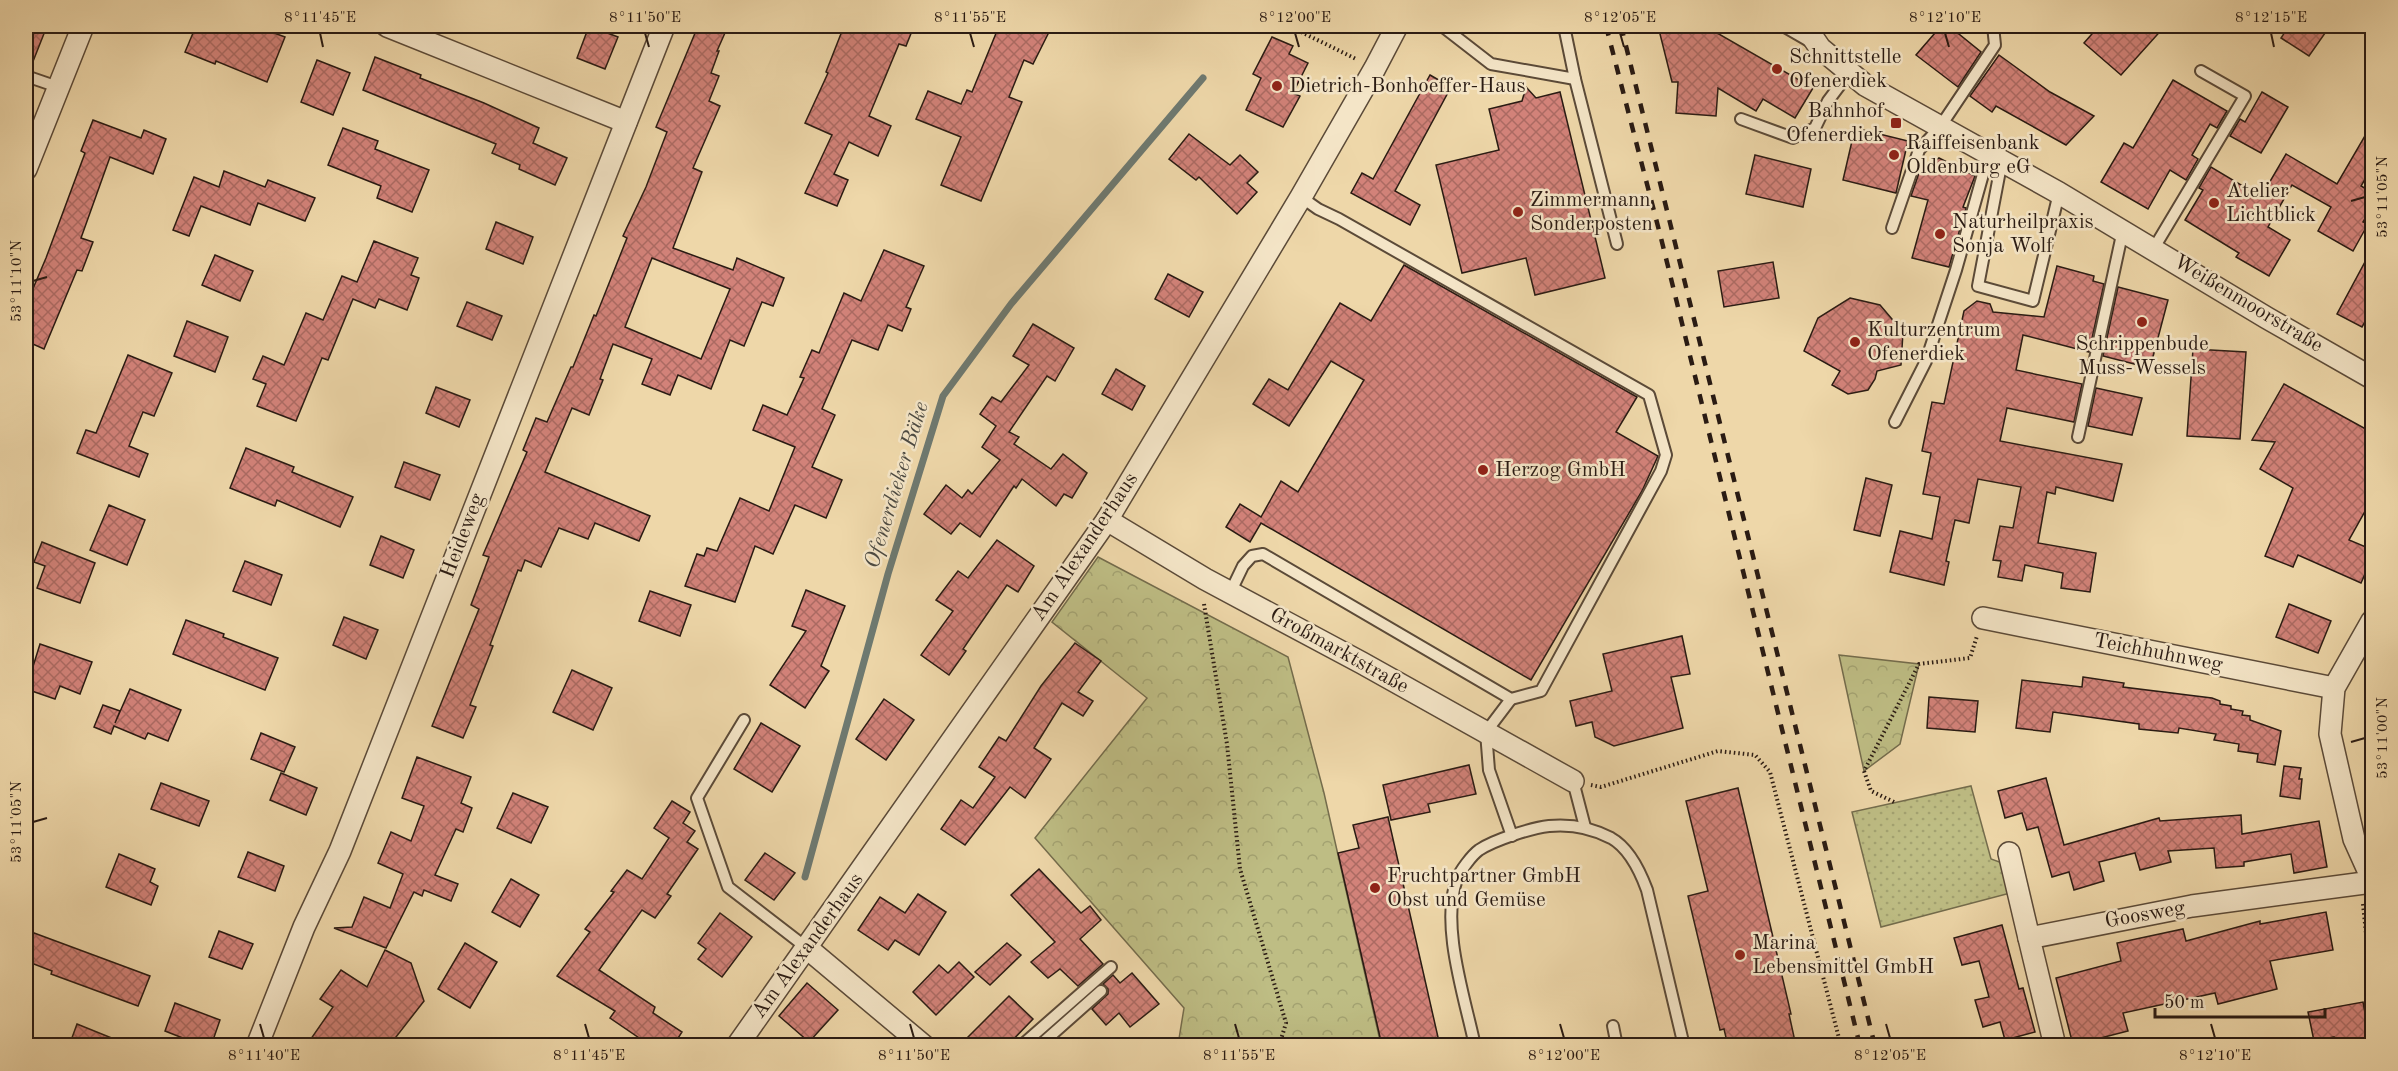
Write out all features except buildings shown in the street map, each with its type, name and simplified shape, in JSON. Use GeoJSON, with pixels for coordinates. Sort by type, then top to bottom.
{"type":"FeatureCollection","features":[{"type":"Feature","properties":{"kind":"street"},"geometry":{"type":"LineString","coordinates":[[26,169],[82,26]]}},
{"type":"Feature","properties":{"kind":"street"},"geometry":{"type":"LineString","coordinates":[[387,26],[626,122]]}},
{"type":"Feature","properties":{"kind":"street","name":"Heideweg"},"geometry":{"type":"LineString","coordinates":[[257,1046],[304,927],[340,851],[664,26]]}},
{"type":"Feature","properties":{"kind":"street","name":"Am Alexanderhaus"},"geometry":{"type":"LineString","coordinates":[[737,1046],[1107,520],[1301,197],[1397,26]]}},
{"type":"Feature","properties":{"kind":"street","name":"Weißenmoorstraße"},"geometry":{"type":"LineString","coordinates":[[1805,26],[1820,48],[1865,85],[2059,193],[2267,318],[2373,378]]}},
{"type":"Feature","properties":{"kind":"street","name":"Großmarktstraße"},"geometry":{"type":"LineString","coordinates":[[1107,520],[1205,579],[1573,781]]}},
{"type":"Feature","properties":{"kind":"street","name":"Teichhuhnweg"},"geometry":{"type":"LineString","coordinates":[[1983,618],[2334,688]]}},
{"type":"Feature","properties":{"kind":"street"},"geometry":{"type":"LineString","coordinates":[[2369,886],[2354,839],[2330,734],[2334,688],[2373,621]]}},
{"type":"Feature","properties":{"kind":"street"},"geometry":{"type":"LineString","coordinates":[[2009,853],[2055,1046]]}},
{"type":"Feature","properties":{"kind":"street","name":"Goosweg"},"geometry":{"type":"LineString","coordinates":[[2029,938],[2192,906],[2369,886]]}},
{"type":"Feature","properties":{"kind":"street"},"geometry":{"type":"LineString","coordinates":[[807,948],[924,1046]]}},
{"type":"Feature","properties":{"kind":"lane"},"geometry":{"type":"LineString","coordinates":[[1442,26],[1491,64],[1575,79]]}},
{"type":"Feature","properties":{"kind":"lane"},"geometry":{"type":"LineString","coordinates":[[1564,26],[1575,79],[1617,244]]}},
{"type":"Feature","properties":{"kind":"lane"},"geometry":{"type":"LineString","coordinates":[[1784,26],[1820,48]]}},
{"type":"Feature","properties":{"kind":"lane"},"geometry":{"type":"LineString","coordinates":[[1892,228],[1919,150],[1940,127],[1995,45],[1993,26]]}},
{"type":"Feature","properties":{"kind":"lane"},"geometry":{"type":"LineString","coordinates":[[2154,248],[2245,96],[2201,71]]}},
{"type":"Feature","properties":{"kind":"lane"},"geometry":{"type":"LineString","coordinates":[[1741,119],[1793,138],[1815,128],[1828,101],[1849,73]]}},
{"type":"Feature","properties":{"kind":"lane"},"geometry":{"type":"LineString","coordinates":[[26,76],[58,87]]}},
{"type":"Feature","properties":{"kind":"lane"},"geometry":{"type":"LineString","coordinates":[[1995,157],[1978,286],[2033,301],[2059,193]]}},
{"type":"Feature","properties":{"kind":"lane"},"geometry":{"type":"LineString","coordinates":[[1895,422],[1926,361],[1995,157]]}},
{"type":"Feature","properties":{"kind":"lane"},"geometry":{"type":"LineString","coordinates":[[1301,197],[1649,395],[1666,455],[1661,471],[1540,691],[1511,699],[1486,732],[1489,770],[1512,836]]}},
{"type":"Feature","properties":{"kind":"lane"},"geometry":{"type":"LineString","coordinates":[[2078,437],[2123,230]]}},
{"type":"Feature","properties":{"kind":"lane"},"geometry":{"type":"LineString","coordinates":[[1230,592],[1252,555],[1263,554],[1511,699]]}},
{"type":"Feature","properties":{"kind":"lane"},"geometry":{"type":"LineString","coordinates":[[744,720],[697,798],[728,887],[807,948]]}},
{"type":"Feature","properties":{"kind":"lane"},"geometry":{"type":"LineString","coordinates":[[1573,781],[1585,827]]}},
{"type":"Feature","properties":{"kind":"lane"},"geometry":{"type":"LineString","coordinates":[[1475,1046],[1454,945],[1450,908],[1458,877],[1479,850],[1512,836],[1548,826],[1585,827],[1613,839],[1637,865],[1647,890],[1684,1046]]}},
{"type":"Feature","properties":{"kind":"lane"},"geometry":{"type":"LineString","coordinates":[[1021,1046],[1111,967]]}},
{"type":"Feature","properties":{"kind":"lane"},"geometry":{"type":"LineString","coordinates":[[1039,1046],[1101,991]]}},
{"type":"Feature","properties":{"kind":"lane"},"geometry":{"type":"LineString","coordinates":[[1613,1026],[1617,1046]]}},
{"type":"Feature","properties":{"kind":"path"},"geometry":{"type":"LineString","coordinates":[[1289,26],[1375,68]]}},
{"type":"Feature","properties":{"kind":"path"},"geometry":{"type":"LineString","coordinates":[[1205,579],[1204,603],[1227,744],[1240,869],[1286,1023],[1279,1046]]}},
{"type":"Feature","properties":{"kind":"path"},"geometry":{"type":"LineString","coordinates":[[1894,802],[1871,791],[1864,771],[1919,664],[1970,658],[1983,618]]}},
{"type":"Feature","properties":{"kind":"path"},"geometry":{"type":"LineString","coordinates":[[1573,781],[1601,787],[1718,751],[1755,755],[1770,772],[1841,1046]]}},
{"type":"Feature","properties":{"kind":"path"},"geometry":{"type":"LineString","coordinates":[[2369,886],[2373,992]]}},
{"type":"Feature","properties":{"kind":"green space"},"geometry":{"type":"Polygon","coordinates":[[[1098,557],[1288,657],[1324,793],[1381,1045],[1178,1045],[1184,1008],[1035,838],[1147,698],[1052,622],[1098,557]]]}},
{"type":"Feature","properties":{"kind":"green space"},"geometry":{"type":"Polygon","coordinates":[[[1839,655],[1919,664],[1900,744],[1864,771],[1839,655]]]}},
{"type":"Feature","properties":{"kind":"green space"},"geometry":{"type":"Polygon","coordinates":[[[1971,786],[1991,859],[2013,867],[2018,891],[1881,927],[1852,812],[1971,786]]]}},
{"type":"Feature","properties":{"kind":"waterway","name":"Ofenerdieker Bäke"},"geometry":{"type":"LineString","coordinates":[[805,877],[888,574],[943,396],[1011,304],[1203,78]]}},
{"type":"Feature","properties":{"kind":"railway"},"geometry":{"type":"LineString","coordinates":[[1606,26],[1661,238],[1860,1046]]}},
{"type":"Feature","properties":{"kind":"railway"},"geometry":{"type":"LineString","coordinates":[[1621,26],[1875,1046]]}},
{"type":"Feature","properties":{"kind":"place","name":"Schnittstelle Ofenerdiek"},"geometry":{"type":"Point","coordinates":[1777,69]}},
{"type":"Feature","properties":{"kind":"place","name":"Dietrich-Bonhoeffer-Haus"},"geometry":{"type":"Point","coordinates":[1277,86]}},
{"type":"Feature","properties":{"kind":"place","name":"Bahnhof Ofenerdiek"},"geometry":{"type":"Point","coordinates":[1896,123]}},
{"type":"Feature","properties":{"kind":"place","name":"Raiffeisenbank Oldenburg eG"},"geometry":{"type":"Point","coordinates":[1894,155]}},
{"type":"Feature","properties":{"kind":"place","name":"Atelier Lichtblick"},"geometry":{"type":"Point","coordinates":[2214,203]}},
{"type":"Feature","properties":{"kind":"place","name":"Zimmermann Sonderposten"},"geometry":{"type":"Point","coordinates":[1518,212]}},
{"type":"Feature","properties":{"kind":"place","name":"Naturheilpraxis Sonja Wolf"},"geometry":{"type":"Point","coordinates":[1940,234]}},
{"type":"Feature","properties":{"kind":"place","name":"Schrippenbude Muss-Wessels"},"geometry":{"type":"Point","coordinates":[2142,322]}},
{"type":"Feature","properties":{"kind":"place","name":"Kulturzentrum Ofenerdiek"},"geometry":{"type":"Point","coordinates":[1855,342]}},
{"type":"Feature","properties":{"kind":"place","name":"Herzog GmbH"},"geometry":{"type":"Point","coordinates":[1483,470]}},
{"type":"Feature","properties":{"kind":"place","name":"Fruchtpartner GmbH Obst und Gemüse"},"geometry":{"type":"Point","coordinates":[1375,888]}},
{"type":"Feature","properties":{"kind":"place","name":"Marina Lebensmittel GmbH"},"geometry":{"type":"Point","coordinates":[1740,955]}}]}
